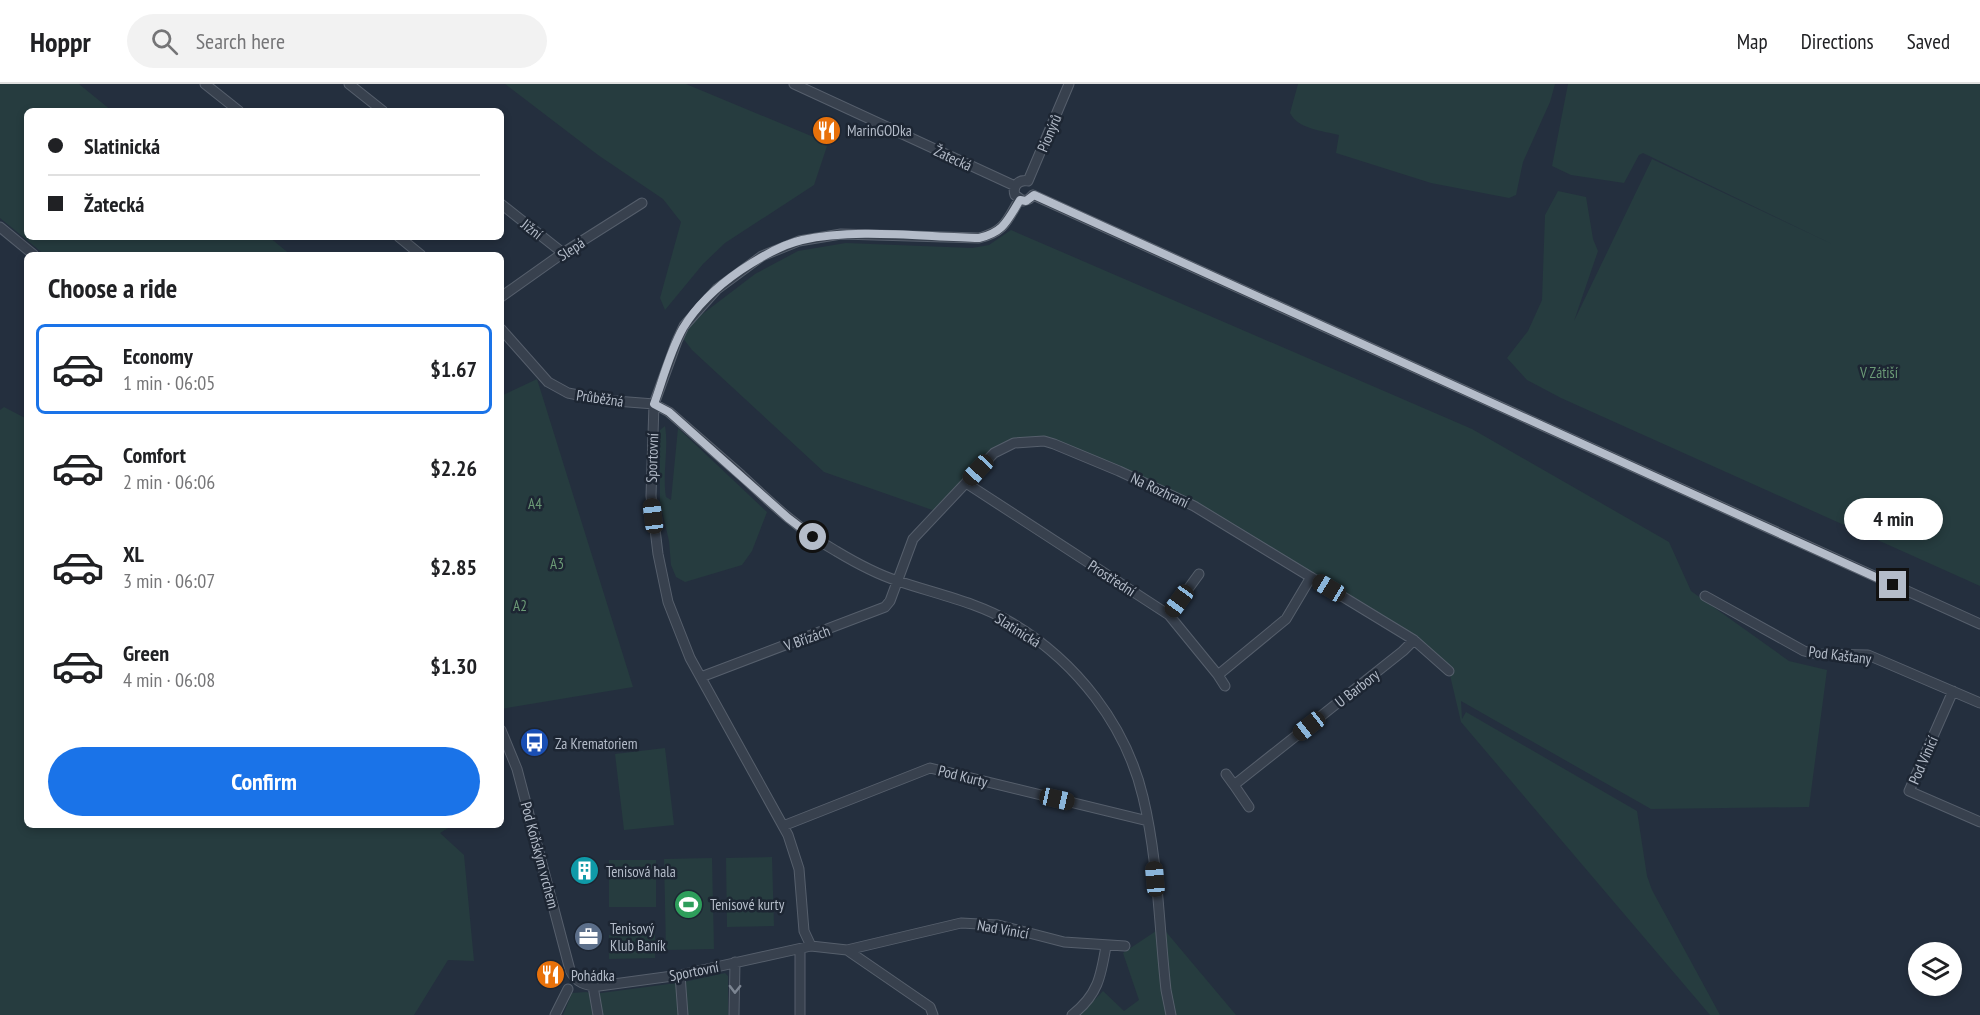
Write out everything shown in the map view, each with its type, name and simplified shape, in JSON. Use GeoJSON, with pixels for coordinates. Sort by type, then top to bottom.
{"type":"FeatureCollection","features":[{"type":"Feature","properties":{"kind":"street"},"geometry":{"type":"LineString","coordinates":[[205,84],[235,108]]}},
{"type":"Feature","properties":{"kind":"street"},"geometry":{"type":"LineString","coordinates":[[349,84],[379,108]]}},
{"type":"Feature","properties":{"kind":"street","name":"Žatecká"},"geometry":{"type":"LineString","coordinates":[[794,84],[1015,186]]}},
{"type":"Feature","properties":{"kind":"street","name":"Pionýrů"},"geometry":{"type":"LineString","coordinates":[[1028,181],[1069,84]]}},
{"type":"Feature","properties":{"kind":"street"},"geometry":{"type":"LineString","coordinates":[[1028,181],[1034,188],[1034,195],[1026,201],[1020,200],[1015,195],[1015,186],[1019,182],[1028,181]]}},
{"type":"Feature","properties":{"kind":"street"},"geometry":{"type":"LineString","coordinates":[[1034,195],[1980,624]]}},
{"type":"Feature","properties":{"kind":"street","name":"Sportovní"},"geometry":{"type":"LineString","coordinates":[[811,946],[804,931],[799,869],[783,825],[690,658],[668,602],[658,554],[651,496],[654,404],[684,326],[717,289],[762,256],[800,241],[841,234],[979,238],[993,235],[1003,228],[1020,200]]}},
{"type":"Feature","properties":{"kind":"street","name":"Slepá"},"geometry":{"type":"LineString","coordinates":[[504,295],[563,253],[642,203]]}},
{"type":"Feature","properties":{"kind":"street","name":"Jižní"},"geometry":{"type":"LineString","coordinates":[[504,206],[563,253]]}},
{"type":"Feature","properties":{"kind":"street"},"geometry":{"type":"LineString","coordinates":[[0,227],[30,252]]}},
{"type":"Feature","properties":{"kind":"street"},"geometry":{"type":"LineString","coordinates":[[403,240],[417,252]]}},
{"type":"Feature","properties":{"kind":"street","name":"Průběžná"},"geometry":{"type":"LineString","coordinates":[[504,332],[548,382],[568,393],[603,400],[654,404]]}},
{"type":"Feature","properties":{"kind":"street","name":"Slatinická"},"geometry":{"type":"LineString","coordinates":[[654,404],[669,412],[788,518],[813,537],[872,571],[897,581],[944,594],[1012,623],[1063,662],[1084,683],[1117,732],[1135,772],[1148,821],[1166,990],[1171,1015]]}},
{"type":"Feature","properties":{"kind":"street","name":"Na Rozhraní"},"geometry":{"type":"LineString","coordinates":[[897,581],[913,539],[994,453],[1014,443],[1044,441],[1119,471],[1194,506],[1414,640],[1449,671]]}},
{"type":"Feature","properties":{"kind":"street","name":"Prostřední"},"geometry":{"type":"LineString","coordinates":[[966,483],[1169,615],[1225,686]]}},
{"type":"Feature","properties":{"kind":"street"},"geometry":{"type":"LineString","coordinates":[[1169,615],[1199,574]]}},
{"type":"Feature","properties":{"kind":"street"},"geometry":{"type":"LineString","coordinates":[[1218,675],[1286,619],[1311,577]]}},
{"type":"Feature","properties":{"kind":"street","name":"V Břízách"},"geometry":{"type":"LineString","coordinates":[[701,677],[877,611],[890,601],[897,581]]}},
{"type":"Feature","properties":{"kind":"street","name":"Pod Kaštany"},"geometry":{"type":"LineString","coordinates":[[1705,596],[1804,651],[1816,654],[1868,655],[1980,703]]}},
{"type":"Feature","properties":{"kind":"street","name":"U Barbory"},"geometry":{"type":"LineString","coordinates":[[1234,785],[1414,640]]}},
{"type":"Feature","properties":{"kind":"street","name":"Pod Vinicí"},"geometry":{"type":"LineString","coordinates":[[1953,691],[1909,791],[1980,822]]}},
{"type":"Feature","properties":{"kind":"street","name":"Pod Koňským vrchem"},"geometry":{"type":"LineString","coordinates":[[504,737],[517,769],[570,970],[577,981]]}},
{"type":"Feature","properties":{"kind":"street","name":"Pod Kurty"},"geometry":{"type":"LineString","coordinates":[[783,825],[930,768],[1148,821]]}},
{"type":"Feature","properties":{"kind":"street"},"geometry":{"type":"LineString","coordinates":[[1226,774],[1249,807]]}},
{"type":"Feature","properties":{"kind":"street","name":"Nad Vinicí"},"geometry":{"type":"LineString","coordinates":[[847,950],[962,923],[998,925],[1064,942],[1125,946]]}},
{"type":"Feature","properties":{"kind":"street","name":"Sportovní"},"geometry":{"type":"LineString","coordinates":[[577,981],[593,986],[680,975],[811,946],[847,950],[930,1006],[933,1015]]}},
{"type":"Feature","properties":{"kind":"street"},"geometry":{"type":"LineString","coordinates":[[1072,1015],[1093,995],[1100,980],[1106,946]]}},
{"type":"Feature","properties":{"kind":"street"},"geometry":{"type":"LineString","coordinates":[[800,949],[800,1015]]}},
{"type":"Feature","properties":{"kind":"street"},"geometry":{"type":"LineString","coordinates":[[734,1015],[735,962]]}},
{"type":"Feature","properties":{"kind":"street"},"geometry":{"type":"LineString","coordinates":[[680,975],[683,1015]]}},
{"type":"Feature","properties":{"kind":"street"},"geometry":{"type":"LineString","coordinates":[[593,986],[598,1015]]}},
{"type":"Feature","properties":{"kind":"street"},"geometry":{"type":"LineString","coordinates":[[555,1015],[568,989]]}},
{"type":"Feature","properties":{"kind":"green space"},"geometry":{"type":"Polygon","coordinates":[[[0,84],[79,84],[108,108],[24,108],[24,238],[0,218],[0,84]]]}},
{"type":"Feature","properties":{"kind":"green space"},"geometry":{"type":"Polygon","coordinates":[[[505,84],[686,84],[828,143],[814,185],[725,243],[703,264],[665,310],[660,298],[681,222],[663,199],[598,155],[505,84]]]}},
{"type":"Feature","properties":{"kind":"green space"},"geometry":{"type":"Polygon","coordinates":[[[1298,84],[1555,84],[1550,102],[1523,162],[1516,195],[1509,198],[1431,183],[1336,153],[1339,135],[1305,126],[1290,113],[1298,84]]]}},
{"type":"Feature","properties":{"kind":"green space","name":"V Zátiší"},"geometry":{"type":"Polygon","coordinates":[[[1568,84],[1980,84],[1980,586],[1561,398],[1527,380],[1507,358],[1528,331],[1542,300],[1545,215],[1558,191],[1586,197],[1593,239],[1598,251],[1574,321],[1652,159],[1834,245],[1643,153],[1639,155],[1624,183],[1571,175],[1552,166],[1568,84]]]}},
{"type":"Feature","properties":{"kind":"green space"},"geometry":{"type":"Polygon","coordinates":[[[1011,230],[1472,429],[1669,542],[1691,591],[1789,661],[1827,670],[1809,807],[1651,809],[1461,701],[1462,719],[1466,712],[1637,811],[1647,876],[1652,890],[1720,1015],[1710,1015],[1461,722],[1449,671],[1414,640],[1194,506],[1054,444],[1018,443],[991,456],[938,512],[824,472],[692,350],[682,337],[696,319],[755,274],[798,251],[846,243],[972,248],[989,245],[1011,230]]]}},
{"type":"Feature","properties":{"kind":"green space"},"geometry":{"type":"Polygon","coordinates":[[[27,240],[273,240],[287,252],[41,252],[27,240]]]}},
{"type":"Feature","properties":{"kind":"green space"},"geometry":{"type":"Polygon","coordinates":[[[537,379],[633,687],[504,708],[504,395],[537,379]]]}},
{"type":"Feature","properties":{"kind":"green space"},"geometry":{"type":"Polygon","coordinates":[[[4,407],[24,417],[24,828],[448,828],[440,833],[464,855],[474,961],[448,960],[414,1015],[0,1015],[0,410],[4,407]]]}},
{"type":"Feature","properties":{"kind":"green space"},"geometry":{"type":"Polygon","coordinates":[[[665,426],[666,497],[671,500],[678,428],[767,512],[752,551],[742,565],[685,582],[676,577],[671,565],[669,541],[660,502],[660,430],[665,426]]]}},
{"type":"Feature","properties":{"kind":"green space"},"geometry":{"type":"Polygon","coordinates":[[[665,748],[674,825],[624,830],[615,754],[665,748]]]}},
{"type":"Feature","properties":{"kind":"green space","name":"Tenisové kurty"},"geometry":{"type":"Polygon","coordinates":[[[772,857],[774,926],[727,927],[726,858],[772,857]]]}},
{"type":"Feature","properties":{"kind":"green space","name":"Tenisové kurty"},"geometry":{"type":"Polygon","coordinates":[[[712,858],[714,949],[666,950],[664,859],[712,858]]]}},
{"type":"Feature","properties":{"kind":"green space"},"geometry":{"type":"Polygon","coordinates":[[[609,860],[656,860],[656,907],[609,907],[609,860]]]}},
{"type":"Feature","properties":{"kind":"green space"},"geometry":{"type":"Polygon","coordinates":[[[1162,927],[1236,1015],[1080,1015],[1103,991],[1124,1011],[1139,1000],[1123,953],[1162,927]]]}},
{"type":"Feature","properties":{"kind":"green space"},"geometry":{"type":"Polygon","coordinates":[[[655,934],[655,958],[609,959],[609,935],[655,934]]]}},
{"type":"Feature","properties":{"kind":"green space"},"geometry":{"type":"Polygon","coordinates":[[[725,973],[728,976],[728,1015],[563,1015],[572,993],[594,994],[684,982],[725,973]]]}},
{"type":"Feature","properties":{"kind":"place","name":"MarinGODka"},"geometry":{"type":"Point","coordinates":[826,130]}},
{"type":"Feature","properties":{"kind":"place","name":"Za Krematoriem"},"geometry":{"type":"Point","coordinates":[534,743]}},
{"type":"Feature","properties":{"kind":"place","name":"Tenisová hala"},"geometry":{"type":"Point","coordinates":[585,871]}},
{"type":"Feature","properties":{"kind":"place","name":"Tenisové kurty"},"geometry":{"type":"Point","coordinates":[689,904]}},
{"type":"Feature","properties":{"kind":"place","name":"Tenisový Klub Baník"},"geometry":{"type":"Point","coordinates":[589,937]}},
{"type":"Feature","properties":{"kind":"place","name":"Pohádka"},"geometry":{"type":"Point","coordinates":[550,975]}},
{"type":"Feature","properties":{"kind":"route"},"geometry":{"type":"LineString","coordinates":[[813,537],[788,518],[669,412],[654,404],[684,326],[717,289],[734,275],[762,256],[800,241],[841,234],[979,238],[993,235],[1003,228],[1020,200],[1026,201],[1034,195],[1893,585]]}},
{"type":"Feature","properties":{"kind":"park label","name":"A4"},"geometry":{"type":"Point","coordinates":[535,503]}},
{"type":"Feature","properties":{"kind":"park label","name":"A3"},"geometry":{"type":"Point","coordinates":[557,563]}},
{"type":"Feature","properties":{"kind":"park label","name":"A2"},"geometry":{"type":"Point","coordinates":[520,605]}}]}
